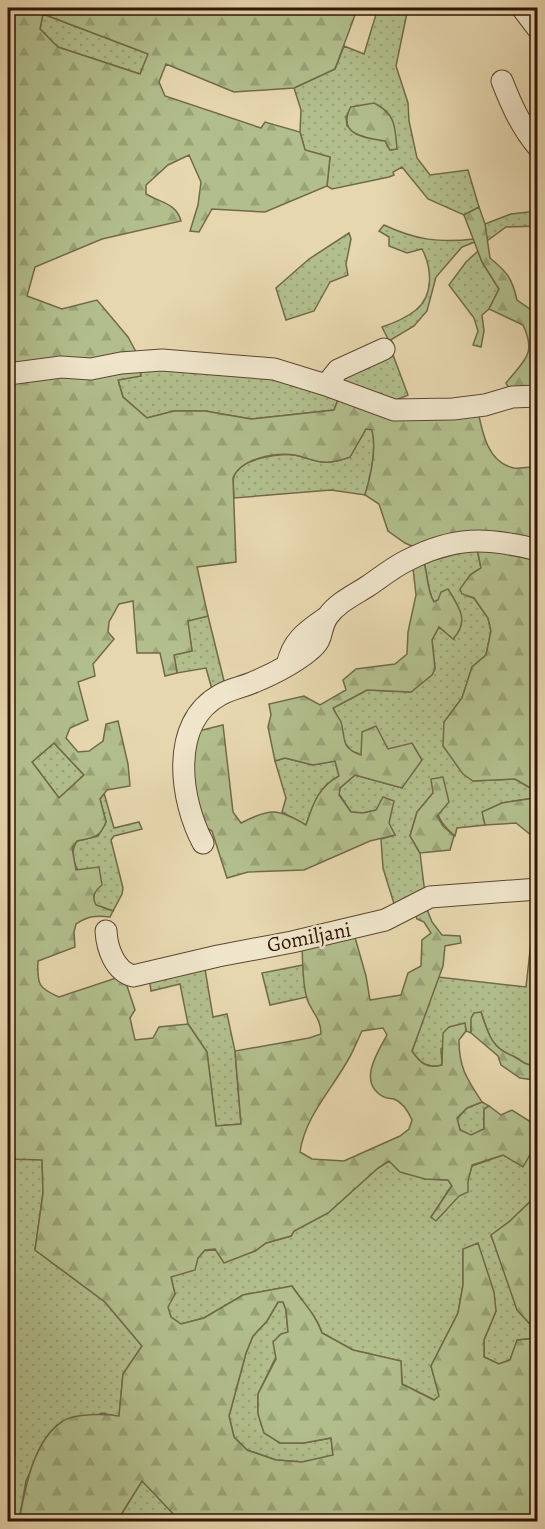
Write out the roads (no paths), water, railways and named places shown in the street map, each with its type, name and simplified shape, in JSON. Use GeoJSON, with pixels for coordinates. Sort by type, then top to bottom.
{"type":"FeatureCollection","features":[{"type":"Feature","properties":{"kind":"street"},"geometry":{"type":"LineString","coordinates":[[522,8],[537,29]]}},
{"type":"Feature","properties":{"kind":"street"},"geometry":{"type":"LineString","coordinates":[[502,81],[512,106],[537,147]]}},
{"type":"Feature","properties":{"kind":"street"},"geometry":{"type":"LineString","coordinates":[[326,385],[338,370],[384,348]]}},
{"type":"Feature","properties":{"kind":"street"},"geometry":{"type":"LineString","coordinates":[[8,374],[35,369],[61,367],[91,369],[121,363],[162,360],[274,369],[394,410],[453,409],[485,405],[512,397],[537,396]]}},
{"type":"Feature","properties":{"kind":"street"},"geometry":{"type":"LineString","coordinates":[[203,843],[194,826],[186,801],[184,764],[188,735],[198,713],[219,696],[287,666],[319,644],[327,617],[349,597],[406,561],[437,548],[467,541],[498,541],[537,550]]}},
{"type":"Feature","properties":{"kind":"street","name":"Gomiljani"},"geometry":{"type":"LineString","coordinates":[[106,931],[107,942],[120,969],[124,974],[133,976],[374,923],[385,920],[430,897],[537,889]]}}]}
